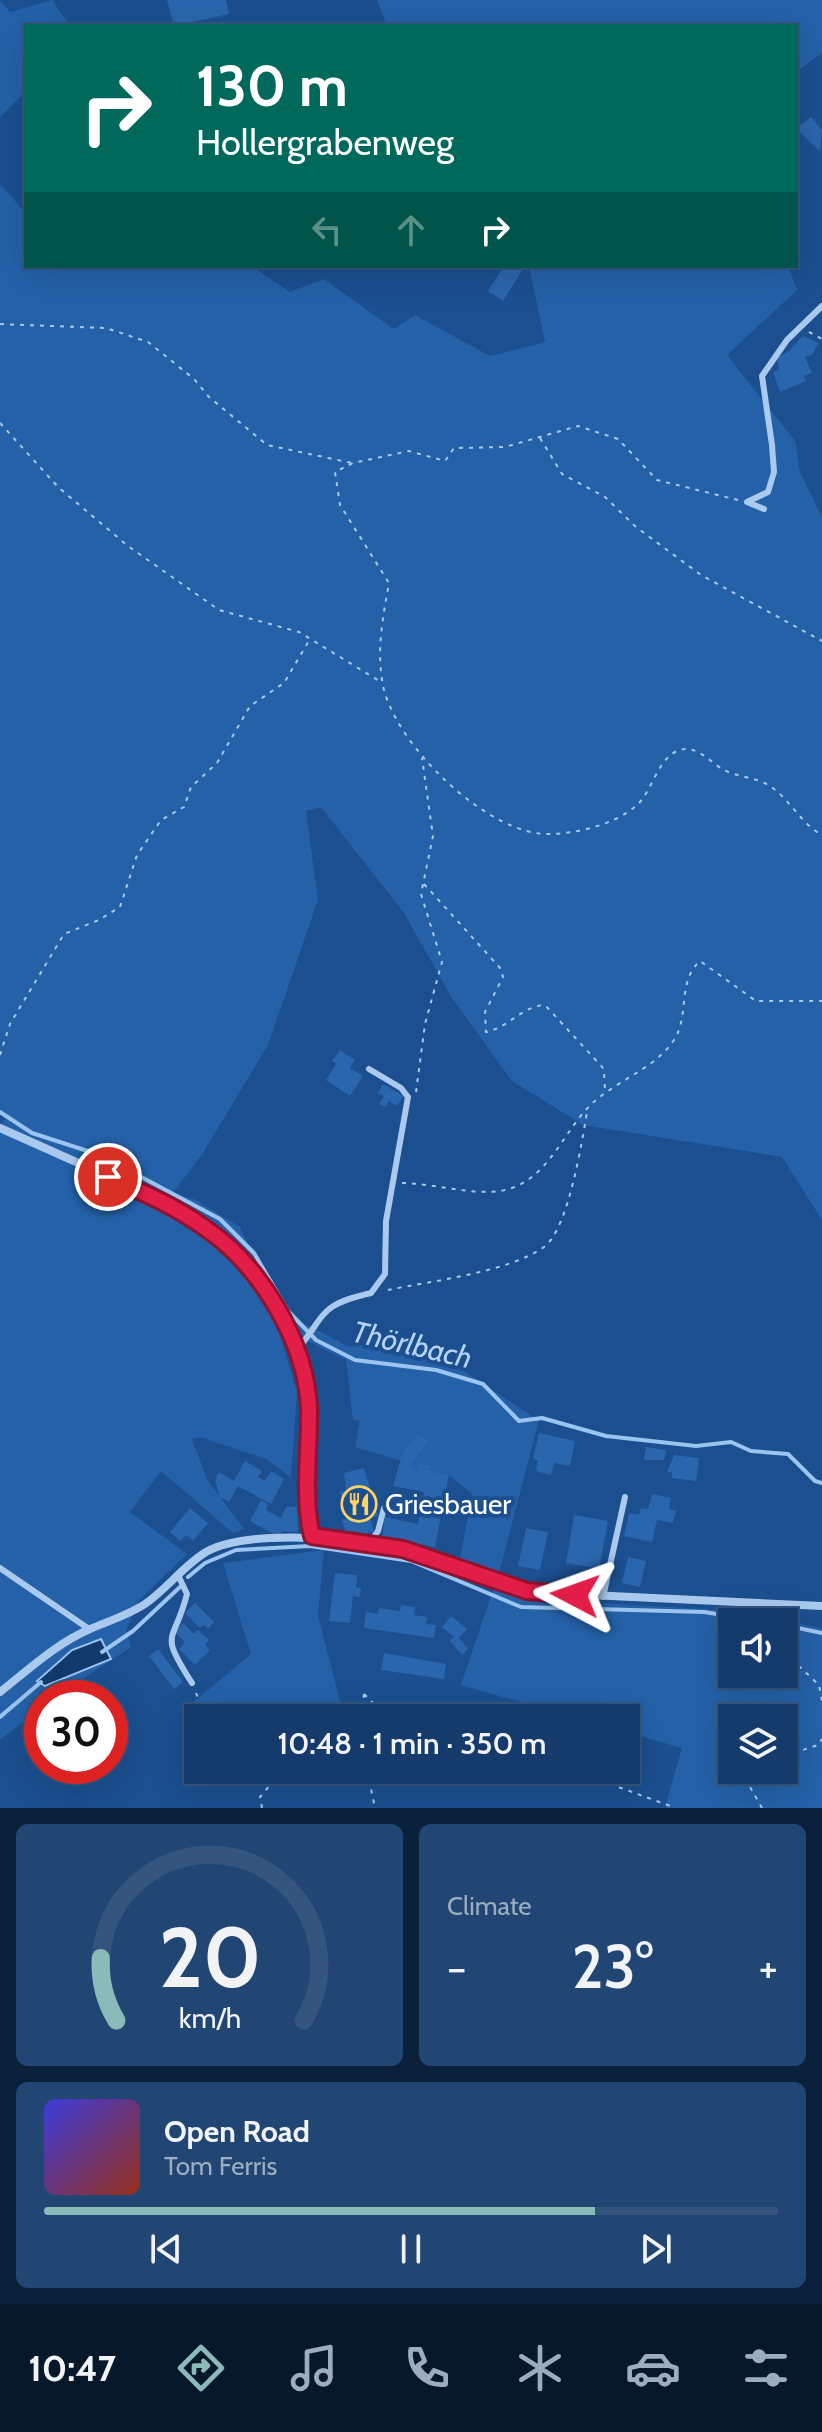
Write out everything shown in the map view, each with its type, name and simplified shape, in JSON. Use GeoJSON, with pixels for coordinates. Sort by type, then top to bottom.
{"type":"FeatureCollection","features":[{"type":"Feature","properties":{"kind":"street"},"geometry":{"type":"LineString","coordinates":[[0,1128],[159,1199],[207,1228],[252,1274],[298,1349],[306,1376],[309,1409],[307,1498],[312,1536]]}},
{"type":"Feature","properties":{"kind":"street"},"geometry":{"type":"LineString","coordinates":[[0,1692],[39,1661],[89,1629],[144,1605],[207,1551],[248,1540],[312,1536],[403,1549],[527,1591],[822,1606]]}},
{"type":"Feature","properties":{"kind":"lane"},"geometry":{"type":"LineString","coordinates":[[747,502],[768,492],[774,472],[762,376],[787,340],[802,329],[822,306]]}},
{"type":"Feature","properties":{"kind":"lane"},"geometry":{"type":"LineString","coordinates":[[747,502],[764,509]]}},
{"type":"Feature","properties":{"kind":"lane"},"geometry":{"type":"LineString","coordinates":[[298,1349],[320,1314],[338,1301],[371,1293],[385,1274],[386,1221],[408,1097],[401,1088],[369,1069]]}},
{"type":"Feature","properties":{"kind":"lane"},"geometry":{"type":"LineString","coordinates":[[603,1597],[625,1497]]}},
{"type":"Feature","properties":{"kind":"lane"},"geometry":{"type":"LineString","coordinates":[[369,1543],[378,1531],[384,1508],[418,1507]]}},
{"type":"Feature","properties":{"kind":"lane"},"geometry":{"type":"LineString","coordinates":[[0,1568],[89,1629]]}},
{"type":"Feature","properties":{"kind":"lane"},"geometry":{"type":"LineString","coordinates":[[178,1575],[187,1594],[170,1637],[172,1651],[192,1683]]}},
{"type":"Feature","properties":{"kind":"path"},"geometry":{"type":"LineString","coordinates":[[0,324],[106,328],[148,342],[267,445],[353,463]]}},
{"type":"Feature","properties":{"kind":"path"},"geometry":{"type":"LineString","coordinates":[[802,329],[822,339]]}},
{"type":"Feature","properties":{"kind":"path"},"geometry":{"type":"LineString","coordinates":[[0,423],[58,487],[128,546],[219,610],[310,639],[382,683]]}},
{"type":"Feature","properties":{"kind":"path"},"geometry":{"type":"LineString","coordinates":[[747,502],[657,480],[618,439],[578,426],[505,447],[454,448],[445,461],[409,451],[353,463],[335,472],[340,505],[389,583],[380,632],[382,683],[397,718],[422,757],[494,818],[517,831],[552,834],[612,822],[638,804],[668,756],[680,749],[692,749],[725,770],[770,786],[807,827],[822,835]]}},
{"type":"Feature","properties":{"kind":"path"},"geometry":{"type":"LineString","coordinates":[[540,437],[562,474],[605,497],[636,527],[701,575],[822,641]]}},
{"type":"Feature","properties":{"kind":"path"},"geometry":{"type":"LineString","coordinates":[[0,1055],[10,1024],[64,934],[99,920],[120,907],[137,855],[161,820],[184,807],[191,787],[217,763],[250,706],[284,683],[310,639]]}},
{"type":"Feature","properties":{"kind":"path"},"geometry":{"type":"LineString","coordinates":[[415,1097],[425,1024],[442,962],[421,894],[433,836],[422,757]]}},
{"type":"Feature","properties":{"kind":"path"},"geometry":{"type":"LineString","coordinates":[[424,883],[501,969],[503,977],[485,1012],[486,1032],[495,1030],[534,1005],[545,1005],[604,1069],[605,1093]]}},
{"type":"Feature","properties":{"kind":"path"},"geometry":{"type":"LineString","coordinates":[[392,1190],[403,1183],[489,1191],[511,1188],[541,1168],[588,1109],[673,1041],[684,1020],[687,978],[700,961],[756,1001],[822,1001]]}},
{"type":"Feature","properties":{"kind":"path"},"geometry":{"type":"LineString","coordinates":[[371,1293],[491,1269],[545,1246],[559,1224],[588,1109]]}},
{"type":"Feature","properties":{"kind":"path"},"geometry":{"type":"LineString","coordinates":[[798,1665],[821,1686],[822,1701]]}},
{"type":"Feature","properties":{"kind":"path"},"geometry":{"type":"LineString","coordinates":[[192,1683],[200,1704]]}},
{"type":"Feature","properties":{"kind":"path"},"geometry":{"type":"LineString","coordinates":[[364,1704],[364,1693],[373,1703],[386,1704]]}},
{"type":"Feature","properties":{"kind":"path"},"geometry":{"type":"LineString","coordinates":[[798,1751],[818,1745],[822,1739]]}},
{"type":"Feature","properties":{"kind":"path"},"geometry":{"type":"LineString","coordinates":[[262,1808],[260,1797],[271,1784]]}},
{"type":"Feature","properties":{"kind":"path"},"geometry":{"type":"LineString","coordinates":[[370,1784],[375,1808]]}},
{"type":"Feature","properties":{"kind":"path"},"geometry":{"type":"LineString","coordinates":[[610,1784],[673,1807]]}},
{"type":"Feature","properties":{"kind":"path"},"geometry":{"type":"LineString","coordinates":[[752,1784],[750,1787],[762,1808]]}},
{"type":"Feature","properties":{"kind":"shaded area"},"geometry":{"type":"Polygon","coordinates":[[[0,0],[10,12],[52,0],[68,23],[24,24],[24,93],[0,117],[0,0]]]}},
{"type":"Feature","properties":{"kind":"shaded area"},"geometry":{"type":"Polygon","coordinates":[[[377,0],[822,0],[822,53],[798,71],[798,24],[386,24],[377,0]]]}},
{"type":"Feature","properties":{"kind":"shaded area"},"geometry":{"type":"Polygon","coordinates":[[[0,184],[24,211],[24,268],[254,268],[290,292],[324,279],[394,329],[415,315],[490,356],[545,342],[529,268],[789,268],[797,290],[727,355],[795,441],[800,472],[822,517],[822,1220],[782,1157],[583,1125],[512,1081],[452,998],[404,913],[321,807],[306,811],[318,900],[268,1045],[203,1153],[173,1193],[196,1200],[240,1227],[261,1273],[287,1315],[350,1347],[392,1338],[411,1345],[438,1344],[453,1364],[535,1418],[542,1418],[499,1573],[460,1558],[472,1494],[449,1475],[430,1471],[431,1465],[419,1463],[417,1470],[412,1469],[414,1460],[429,1441],[418,1433],[402,1452],[401,1461],[355,1447],[360,1421],[353,1420],[346,1360],[295,1335],[282,1341],[297,1393],[291,1477],[266,1459],[200,1437],[192,1440],[208,1481],[244,1529],[233,1533],[161,1471],[130,1512],[187,1554],[140,1599],[126,1630],[131,1647],[81,1680],[59,1680],[110,1659],[101,1639],[75,1652],[55,1669],[48,1680],[24,1680],[24,1721],[0,1740],[0,1125],[6,1118],[0,1115],[0,184]]]}},
{"type":"Feature","properties":{"kind":"shaded area"},"geometry":{"type":"Polygon","coordinates":[[[324,1550],[318,1615],[340,1704],[191,1704],[251,1654],[223,1563],[324,1550]]]}},
{"type":"Feature","properties":{"kind":"shaded area"},"geometry":{"type":"Polygon","coordinates":[[[494,1587],[532,1599],[718,1610],[718,1688],[798,1688],[798,1624],[822,1628],[822,1808],[665,1808],[682,1748],[640,1736],[640,1704],[528,1704],[461,1685],[494,1587]]]}},
{"type":"Feature","properties":{"kind":"shaded area"},"geometry":{"type":"Polygon","coordinates":[[[101,1639],[111,1659],[60,1680],[38,1680],[72,1650],[101,1639]]]}},
{"type":"Feature","properties":{"kind":"building"},"geometry":{"type":"Polygon","coordinates":[[[167,0],[226,0],[229,14],[173,24],[167,0]]]}},
{"type":"Feature","properties":{"kind":"building"},"geometry":{"type":"Polygon","coordinates":[[[811,117],[822,130],[820,151],[798,131],[811,117]]]}},
{"type":"Feature","properties":{"kind":"building"},"geometry":{"type":"Polygon","coordinates":[[[503,268],[524,268],[503,301],[488,291],[503,268]]]}},
{"type":"Feature","properties":{"kind":"building"},"geometry":{"type":"Polygon","coordinates":[[[803,336],[818,343],[813,354],[805,357],[812,373],[804,376],[806,381],[780,392],[773,372],[779,370],[777,357],[788,352],[803,336]]]}},
{"type":"Feature","properties":{"kind":"building"},"geometry":{"type":"Polygon","coordinates":[[[340,1050],[355,1060],[350,1068],[363,1076],[350,1096],[326,1080],[336,1064],[332,1061],[340,1050]]]}},
{"type":"Feature","properties":{"kind":"building"},"geometry":{"type":"Polygon","coordinates":[[[383,1084],[403,1096],[397,1106],[389,1101],[385,1107],[379,1104],[384,1096],[378,1093],[383,1084]]]}},
{"type":"Feature","properties":{"kind":"building"},"geometry":{"type":"Polygon","coordinates":[[[418,1433],[429,1441],[414,1460],[412,1469],[417,1470],[418,1463],[431,1465],[430,1471],[449,1475],[435,1547],[382,1537],[385,1517],[418,1524],[424,1492],[393,1486],[403,1451],[418,1433]]]}},
{"type":"Feature","properties":{"kind":"building"},"geometry":{"type":"Polygon","coordinates":[[[539,1433],[575,1441],[570,1466],[554,1463],[551,1475],[536,1471],[538,1460],[533,1459],[539,1433]]]}},
{"type":"Feature","properties":{"kind":"building"},"geometry":{"type":"Polygon","coordinates":[[[646,1447],[666,1450],[664,1460],[644,1460],[646,1447]]]}},
{"type":"Feature","properties":{"kind":"building"},"geometry":{"type":"Polygon","coordinates":[[[674,1455],[699,1458],[696,1481],[672,1478],[672,1472],[667,1472],[674,1455]]]}},
{"type":"Feature","properties":{"kind":"building"},"geometry":{"type":"Polygon","coordinates":[[[245,1461],[262,1471],[258,1477],[265,1481],[271,1471],[284,1479],[271,1504],[238,1486],[229,1502],[220,1497],[215,1480],[219,1472],[234,1481],[245,1461]]]}},
{"type":"Feature","properties":{"kind":"building","name":"Griesbauer"},"geometry":{"type":"Polygon","coordinates":[[[364,1468],[378,1516],[370,1518],[374,1531],[355,1537],[354,1531],[346,1533],[342,1520],[348,1518],[340,1492],[346,1490],[344,1473],[364,1468]]]}},
{"type":"Feature","properties":{"kind":"building"},"geometry":{"type":"Polygon","coordinates":[[[652,1494],[671,1498],[669,1509],[676,1511],[673,1523],[657,1520],[652,1542],[624,1536],[629,1513],[639,1515],[641,1508],[648,1509],[652,1494]]]}},
{"type":"Feature","properties":{"kind":"building"},"geometry":{"type":"Polygon","coordinates":[[[261,1500],[268,1504],[266,1510],[281,1518],[286,1507],[297,1506],[298,1532],[282,1531],[279,1537],[250,1521],[261,1500]]]}},
{"type":"Feature","properties":{"kind":"building"},"geometry":{"type":"Polygon","coordinates":[[[190,1508],[208,1523],[193,1541],[186,1535],[180,1541],[170,1532],[190,1508]]]}},
{"type":"Feature","properties":{"kind":"building"},"geometry":{"type":"Polygon","coordinates":[[[574,1515],[608,1521],[599,1569],[566,1563],[574,1515]]]}},
{"type":"Feature","properties":{"kind":"building"},"geometry":{"type":"Polygon","coordinates":[[[526,1528],[548,1532],[540,1570],[518,1566],[526,1528]]]}},
{"type":"Feature","properties":{"kind":"building"},"geometry":{"type":"Polygon","coordinates":[[[628,1557],[646,1561],[640,1587],[622,1583],[628,1557]]]}},
{"type":"Feature","properties":{"kind":"building"},"geometry":{"type":"Polygon","coordinates":[[[335,1573],[357,1575],[356,1587],[361,1588],[360,1597],[353,1596],[350,1623],[329,1621],[335,1573]]]}},
{"type":"Feature","properties":{"kind":"building"},"geometry":{"type":"Polygon","coordinates":[[[195,1603],[214,1622],[208,1629],[204,1625],[200,1628],[185,1613],[195,1603]]]}},
{"type":"Feature","properties":{"kind":"building"},"geometry":{"type":"Polygon","coordinates":[[[401,1605],[415,1607],[414,1615],[427,1617],[426,1624],[436,1625],[434,1638],[364,1628],[366,1612],[378,1614],[379,1608],[400,1611],[401,1605]]]}},
{"type":"Feature","properties":{"kind":"building"},"geometry":{"type":"Polygon","coordinates":[[[451,1616],[467,1629],[459,1638],[468,1649],[462,1655],[450,1641],[454,1637],[442,1627],[451,1616]]]}},
{"type":"Feature","properties":{"kind":"building"},"geometry":{"type":"Polygon","coordinates":[[[183,1623],[194,1634],[198,1630],[209,1640],[205,1645],[210,1650],[195,1665],[179,1649],[185,1642],[175,1632],[183,1623]]]}},
{"type":"Feature","properties":{"kind":"building"},"geometry":{"type":"Polygon","coordinates":[[[158,1649],[183,1682],[174,1689],[149,1656],[158,1649]]]}},
{"type":"Feature","properties":{"kind":"building"},"geometry":{"type":"Polygon","coordinates":[[[384,1653],[446,1664],[444,1679],[381,1670],[384,1653]]]}},
{"type":"Feature","properties":{"kind":"waterway","name":"Thörlbach"},"geometry":{"type":"LineString","coordinates":[[0,1112],[32,1133],[100,1155],[220,1219],[254,1253],[288,1311],[316,1340],[355,1360],[436,1370],[483,1384],[519,1421],[542,1418],[606,1436],[696,1446],[731,1442],[751,1451],[788,1454],[815,1481],[822,1483]]}},
{"type":"Feature","properties":{"kind":"waterway"},"geometry":{"type":"LineString","coordinates":[[188,1577],[205,1563],[236,1550],[310,1546],[411,1561],[521,1607],[718,1614]]}},
{"type":"Feature","properties":{"kind":"waterway"},"geometry":{"type":"LineString","coordinates":[[102,1652],[133,1631],[180,1587]]}},
{"type":"Feature","properties":{"kind":"waterway"},"geometry":{"type":"LineString","coordinates":[[798,1628],[822,1633]]}},
{"type":"Feature","properties":{"kind":"waterway"},"geometry":{"type":"LineString","coordinates":[[0,1717],[24,1697]]}},
{"type":"Feature","properties":{"kind":"place","name":"Griesbauer"},"geometry":{"type":"Point","coordinates":[359,1504]}},
{"type":"Feature","properties":{"kind":"route"},"geometry":{"type":"LineString","coordinates":[[108,1177],[159,1199],[207,1228],[232,1250],[252,1274],[277,1312],[298,1349],[306,1376],[309,1409],[307,1498],[312,1536],[403,1549],[527,1591],[575,1595]]}}]}
